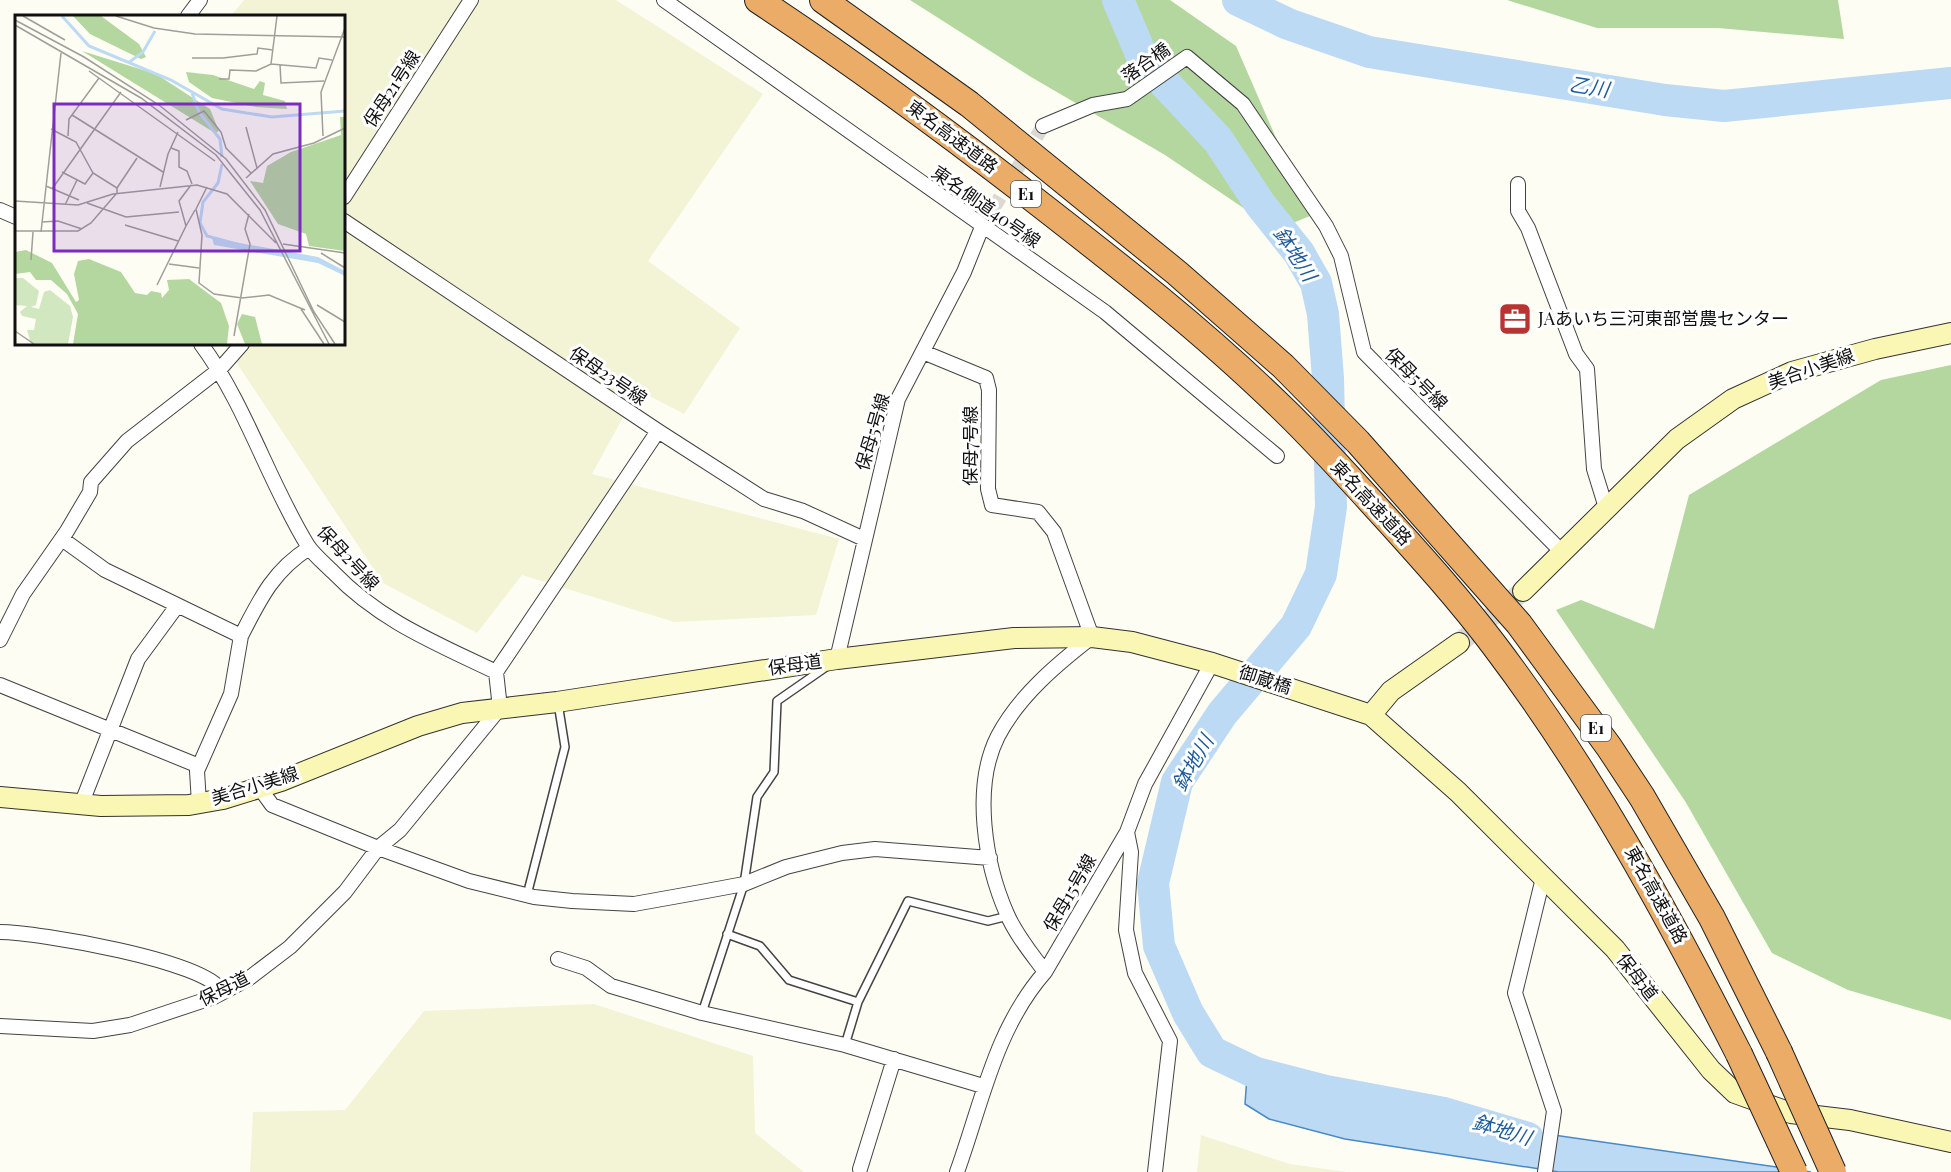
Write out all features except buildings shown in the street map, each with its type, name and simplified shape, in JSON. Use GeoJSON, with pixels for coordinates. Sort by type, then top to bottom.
{"type":"FeatureCollection","features":[{"type":"Feature","properties":{"kind":"highway","name":"東名高速道路"},"geometry":{"type":"LineString","coordinates":[[758,0],[821,41],[954,138],[1128,272],[1208,339],[1280,406],[1442,579],[1539,707],[1628,844],[1739,1054],[1794,1172]]}},
{"type":"Feature","properties":{"kind":"highway","name":"東名高速道路"},"geometry":{"type":"LineString","coordinates":[[823,0],[969,104],[1177,273],[1283,366],[1358,441],[1519,624],[1603,738],[1642,797],[1706,908],[1779,1052],[1833,1172]]}},
{"type":"Feature","properties":{"kind":"street"},"geometry":{"type":"LineString","coordinates":[[189,15],[200,0]]}},
{"type":"Feature","properties":{"kind":"street","name":"保母21号線"},"geometry":{"type":"LineString","coordinates":[[345,195],[471,0]]}},
{"type":"Feature","properties":{"kind":"street","name":"東名側道40号線"},"geometry":{"type":"LineString","coordinates":[[664,0],[1105,312],[1277,456]]}},
{"type":"Feature","properties":{"kind":"street","name":"保母5号線"},"geometry":{"type":"LineString","coordinates":[[1186,57],[1243,104],[1326,226],[1341,256],[1364,352],[1563,553]]}},
{"type":"Feature","properties":{"kind":"street","name":"落合橋"},"geometry":{"type":"LineString","coordinates":[[1043,126],[1094,105],[1127,99],[1186,57]]}},
{"type":"Feature","properties":{"kind":"street"},"geometry":{"type":"LineString","coordinates":[[1518,184],[1518,211],[1528,228],[1576,354],[1587,369],[1594,469],[1607,511]]}},
{"type":"Feature","properties":{"kind":"street"},"geometry":{"type":"LineString","coordinates":[[0,210],[15,217]]}},
{"type":"Feature","properties":{"kind":"street","name":"保母23号線"},"geometry":{"type":"LineString","coordinates":[[345,222],[658,431],[764,499],[803,511],[864,539]]}},
{"type":"Feature","properties":{"kind":"street","name":"保母5号線"},"geometry":{"type":"LineString","coordinates":[[837,659],[898,399],[964,272],[982,227]]}},
{"type":"Feature","properties":{"kind":"street","name":"美合小美線"},"geometry":{"type":"LineString","coordinates":[[1523,591],[1607,511],[1677,439],[1733,399],[1792,372],[1875,349],[1951,333]]}},
{"type":"Feature","properties":{"kind":"street","name":"保母2号線"},"geometry":{"type":"LineString","coordinates":[[202,345],[220,369],[266,467],[309,548],[357,597],[382,615],[496,672]]}},
{"type":"Feature","properties":{"kind":"street"},"geometry":{"type":"LineString","coordinates":[[0,640],[23,594],[62,539],[90,492],[91,483],[128,441],[220,369],[241,345]]}},
{"type":"Feature","properties":{"kind":"street","name":"保母7号線"},"geometry":{"type":"LineString","coordinates":[[923,352],[986,378],[989,390],[988,489],[992,505],[1038,512],[1049,526],[1073,578],[1092,637]]}},
{"type":"Feature","properties":{"kind":"street"},"geometry":{"type":"LineString","coordinates":[[500,708],[496,672],[658,431]]}},
{"type":"Feature","properties":{"kind":"street"},"geometry":{"type":"LineString","coordinates":[[62,539],[105,570],[241,636]]}},
{"type":"Feature","properties":{"kind":"street"},"geometry":{"type":"LineString","coordinates":[[199,803],[196,781],[199,766],[231,694],[241,636],[273,578],[287,561],[309,548]]}},
{"type":"Feature","properties":{"kind":"street"},"geometry":{"type":"LineString","coordinates":[[81,805],[138,658],[177,606]]}},
{"type":"Feature","properties":{"kind":"street"},"geometry":{"type":"LineString","coordinates":[[1045,972],[1008,916],[990,858],[983,827],[987,773],[998,737],[1029,694],[1061,661],[1092,637]]}},
{"type":"Feature","properties":{"kind":"street","name":"保母道"},"geometry":{"type":"LineString","coordinates":[[0,1026],[93,1031],[130,1025],[185,1008],[248,979],[290,947],[345,892],[378,848],[400,830],[500,708],[557,702],[837,659],[1014,638],[1092,637],[1132,642],[1221,666]]}},
{"type":"Feature","properties":{"kind":"street"},"geometry":{"type":"LineString","coordinates":[[1371,715],[1391,690],[1459,643]]}},
{"type":"Feature","properties":{"kind":"street","name":"御蔵橋"},"geometry":{"type":"LineString","coordinates":[[1221,666],[1371,715]]}},
{"type":"Feature","properties":{"kind":"street","name":"保母15号線"},"geometry":{"type":"LineString","coordinates":[[957,1172],[983,1086],[1028,991],[1045,972],[1127,832],[1145,784],[1221,666]]}},
{"type":"Feature","properties":{"kind":"street"},"geometry":{"type":"LineString","coordinates":[[0,685],[199,766]]}},
{"type":"Feature","properties":{"kind":"street","name":"美合小美線"},"geometry":{"type":"LineString","coordinates":[[0,797],[81,805],[145,807],[199,803],[259,787],[418,726],[462,713],[500,708]]}},
{"type":"Feature","properties":{"kind":"street","name":"保母道"},"geometry":{"type":"LineString","coordinates":[[1371,715],[1458,792],[1615,949],[1711,1070],[1735,1093],[1791,1113],[1850,1120],[1951,1142]]}},
{"type":"Feature","properties":{"kind":"street"},"geometry":{"type":"LineString","coordinates":[[259,787],[273,805],[378,848],[469,881],[527,895],[572,901],[634,904],[744,884],[786,867],[842,853],[875,849],[990,858]]}},
{"type":"Feature","properties":{"kind":"street"},"geometry":{"type":"LineString","coordinates":[[1127,832],[1131,852],[1126,930],[1135,973],[1170,1041],[1155,1172]]}},
{"type":"Feature","properties":{"kind":"street"},"geometry":{"type":"LineString","coordinates":[[1543,878],[1515,993],[1554,1111],[1545,1172]]}},
{"type":"Feature","properties":{"kind":"street"},"geometry":{"type":"LineString","coordinates":[[0,932],[30,933],[152,957],[213,980],[222,992]]}},
{"type":"Feature","properties":{"kind":"street"},"geometry":{"type":"LineString","coordinates":[[558,959],[586,968],[611,986],[702,1013],[845,1045],[983,1086]]}},
{"type":"Feature","properties":{"kind":"street"},"geometry":{"type":"LineString","coordinates":[[860,1169],[894,1059]]}},
{"type":"Feature","properties":{"kind":"lane"},"geometry":{"type":"LineString","coordinates":[[702,1013],[744,884],[758,796],[774,772],[777,701],[837,659]]}},
{"type":"Feature","properties":{"kind":"lane"},"geometry":{"type":"LineString","coordinates":[[527,895],[565,747],[557,702]]}},
{"type":"Feature","properties":{"kind":"lane"},"geometry":{"type":"LineString","coordinates":[[845,1045],[858,1002],[908,902],[988,921],[1008,916]]}},
{"type":"Feature","properties":{"kind":"lane"},"geometry":{"type":"LineString","coordinates":[[727,934],[760,946],[789,980],[858,1002]]}},
{"type":"Feature","properties":{"kind":"green space"},"geometry":{"type":"Polygon","coordinates":[[[244,0],[616,0],[763,94],[648,261],[740,328],[684,414],[638,390],[592,474],[839,539],[816,615],[674,622],[522,575],[477,633],[383,583],[225,345],[345,345],[345,15],[232,15],[244,0]]]}},
{"type":"Feature","properties":{"kind":"green space"},"geometry":{"type":"Polygon","coordinates":[[[910,0],[1170,0],[1236,46],[1310,216],[1276,230],[1165,155],[1031,77],[910,0]]]}},
{"type":"Feature","properties":{"kind":"green space"},"geometry":{"type":"Polygon","coordinates":[[[1507,0],[1838,0],[1844,39],[1718,28],[1597,28],[1507,0]]]}},
{"type":"Feature","properties":{"kind":"green space"},"geometry":{"type":"Polygon","coordinates":[[[1951,365],[1951,1020],[1848,990],[1772,953],[1685,801],[1556,610],[1581,600],[1654,629],[1689,495],[1881,380],[1951,365]]]}},
{"type":"Feature","properties":{"kind":"green space"},"geometry":{"type":"Polygon","coordinates":[[[594,1004],[753,1056],[755,1133],[804,1172],[250,1172],[253,1112],[345,1110],[424,1011],[594,1004]]]}},
{"type":"Feature","properties":{"kind":"green space"},"geometry":{"type":"Polygon","coordinates":[[[1201,1135],[1290,1164],[1347,1172],[1197,1172],[1201,1135]]]}},
{"type":"Feature","properties":{"kind":"water"},"geometry":{"type":"Polygon","coordinates":[[[1248,1062],[1359,1107],[1811,1172],[1559,1172],[1345,1139],[1269,1119],[1245,1104],[1248,1062]]]}},
{"type":"Feature","properties":{"kind":"waterway","name":"鉢地川"},"geometry":{"type":"LineString","coordinates":[[1118,0],[1144,61],[1218,140],[1260,204],[1299,253],[1316,283],[1323,314],[1328,378],[1331,507],[1321,574],[1296,626],[1222,714],[1177,782],[1153,883],[1159,946],[1188,1013],[1212,1052],[1256,1073],[1326,1091],[1444,1113],[1528,1138]]}},
{"type":"Feature","properties":{"kind":"waterway","name":"乙川"},"geometry":{"type":"LineString","coordinates":[[1238,0],[1288,24],[1369,52],[1665,100],[1724,106],[1951,83]]}},
{"type":"Feature","properties":{"kind":"tunnel"},"geometry":{"type":"LineString","coordinates":[[982,227],[1043,126]]}},
{"type":"Feature","properties":{"kind":"tunnel"},"geometry":{"type":"LineString","coordinates":[[1459,643],[1523,591]]}},
{"type":"Feature","properties":{"kind":"place","name":"JAあいち三河東部営農センター"},"geometry":{"type":"Point","coordinates":[1515,319]}}]}
